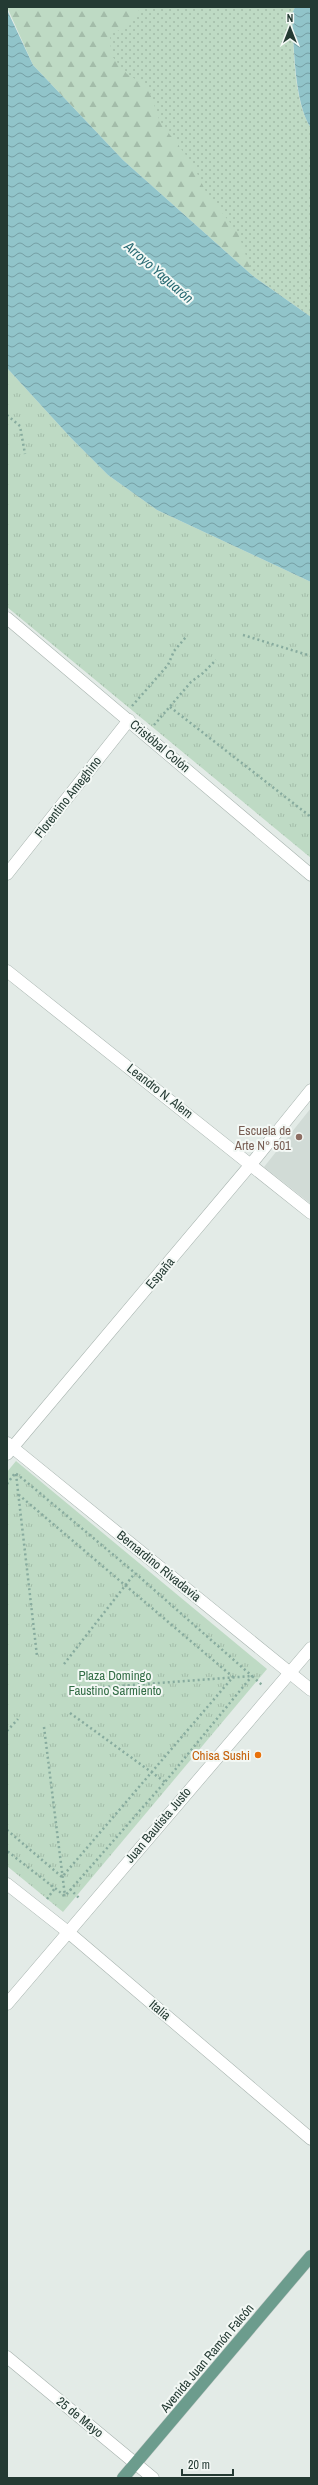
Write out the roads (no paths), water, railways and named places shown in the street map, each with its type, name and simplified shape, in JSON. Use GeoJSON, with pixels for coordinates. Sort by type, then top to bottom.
{"type":"FeatureCollection","features":[{"type":"Feature","properties":{"kind":"main road","name":"Avenida Juan Ramón Falcón"},"geometry":{"type":"LineString","coordinates":[[124,2478],[311,2256]]}},
{"type":"Feature","properties":{"kind":"street","name":"Cristóbal Colón"},"geometry":{"type":"LineString","coordinates":[[7,618],[311,875]]}},
{"type":"Feature","properties":{"kind":"street","name":"Florentino Ameghino"},"geometry":{"type":"LineString","coordinates":[[7,874],[126,718]]}},
{"type":"Feature","properties":{"kind":"street","name":"Leandro N. Alem"},"geometry":{"type":"LineString","coordinates":[[7,971],[252,1163],[311,1212]]}},
{"type":"Feature","properties":{"kind":"street","name":"España"},"geometry":{"type":"LineString","coordinates":[[9,1448],[252,1163],[311,1090]]}},
{"type":"Feature","properties":{"kind":"street","name":"Bernardino Rivadavia"},"geometry":{"type":"LineString","coordinates":[[9,1448],[311,1690]]}},
{"type":"Feature","properties":{"kind":"street","name":"Juan Bautista Justo"},"geometry":{"type":"LineString","coordinates":[[7,2004],[311,1648]]}},
{"type":"Feature","properties":{"kind":"street","name":"Italia"},"geometry":{"type":"LineString","coordinates":[[7,1884],[68,1932],[311,2139]]}},
{"type":"Feature","properties":{"kind":"street","name":"25 de Mayo"},"geometry":{"type":"LineString","coordinates":[[7,2357],[153,2478]]}},
{"type":"Feature","properties":{"kind":"water"},"geometry":{"type":"Polygon","coordinates":[[[295,7],[311,7],[311,128],[305,117],[298,89],[294,57],[292,14],[295,7]]]}},
{"type":"Feature","properties":{"kind":"water","name":"Arroyo Yaguarón"},"geometry":{"type":"Polygon","coordinates":[[[7,10],[33,65],[123,160],[253,276],[311,317],[311,582],[157,510],[108,475],[71,438],[7,368],[7,10]]]}},
{"type":"Feature","properties":{"kind":"place","name":"Escuela de Arte N° 501"},"geometry":{"type":"Point","coordinates":[299,1137]}},
{"type":"Feature","properties":{"kind":"place","name":"Chisa Sushi"},"geometry":{"type":"Point","coordinates":[258,1755]}},
{"type":"Feature","properties":{"kind":"park label","name":"Plaza Domingo Faustino Sarmiento"},"geometry":{"type":"Point","coordinates":[115,1682]}}]}
